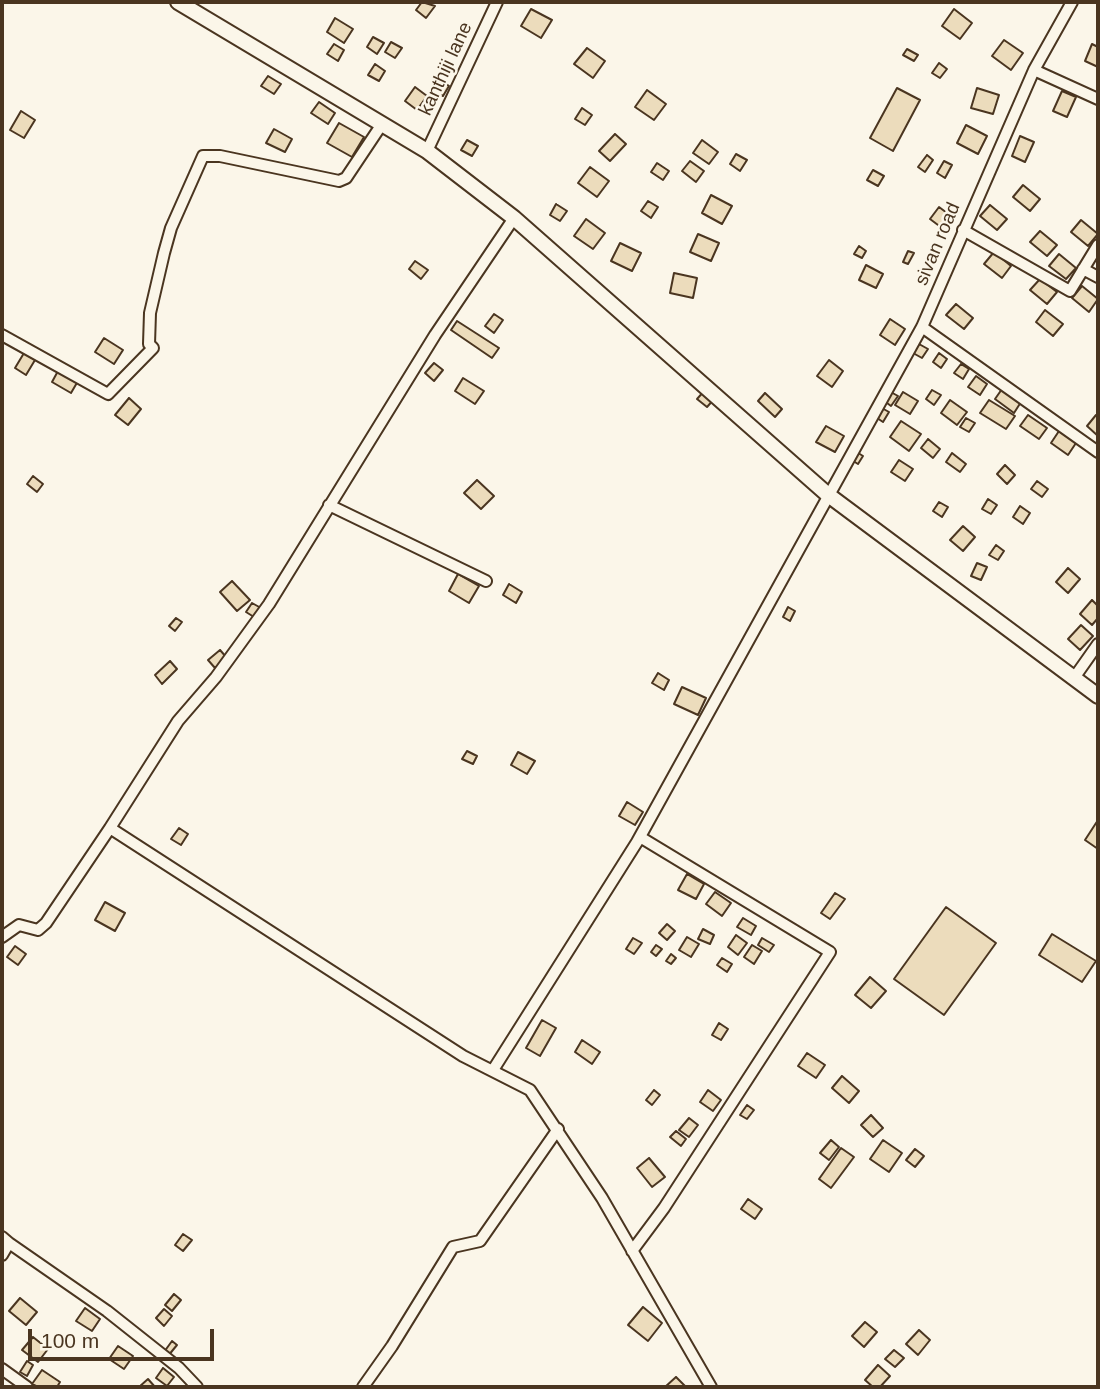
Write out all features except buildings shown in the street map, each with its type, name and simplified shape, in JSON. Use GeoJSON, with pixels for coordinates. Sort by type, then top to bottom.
{"type":"FeatureCollection","features":[{"type":"Feature","properties":{"kind":"street"},"geometry":{"type":"LineString","coordinates":[[178,2],[427,151],[514,218],[827,494],[1098,696]]}},
{"type":"Feature","properties":{"kind":"street","name":"kanthiji lane"},"geometry":{"type":"LineString","coordinates":[[427,151],[497,2]]}},
{"type":"Feature","properties":{"kind":"street","name":"sivan road"},"geometry":{"type":"LineString","coordinates":[[493,1070],[640,837],[827,494],[922,327],[1034,70],[1072,2]]}},
{"type":"Feature","properties":{"kind":"street"},"geometry":{"type":"LineString","coordinates":[[1034,70],[1098,99]]}},
{"type":"Feature","properties":{"kind":"street"},"geometry":{"type":"LineString","coordinates":[[2,335],[108,394],[153,348],[149,344],[150,313],[164,253],[171,228],[203,156],[219,156],[339,181],[346,178],[382,124]]}},
{"type":"Feature","properties":{"kind":"street"},"geometry":{"type":"LineString","coordinates":[[2,937],[19,925],[38,930],[46,923],[178,721],[216,677],[269,604],[435,335],[514,218]]}},
{"type":"Feature","properties":{"kind":"street"},"geometry":{"type":"LineString","coordinates":[[962,230],[1070,291],[1098,245]]}},
{"type":"Feature","properties":{"kind":"street"},"geometry":{"type":"LineString","coordinates":[[1083,269],[1098,277]]}},
{"type":"Feature","properties":{"kind":"street"},"geometry":{"type":"LineString","coordinates":[[922,327],[1098,452]]}},
{"type":"Feature","properties":{"kind":"street"},"geometry":{"type":"LineString","coordinates":[[330,505],[486,581]]}},
{"type":"Feature","properties":{"kind":"street"},"geometry":{"type":"LineString","coordinates":[[1074,678],[1098,643]]}},
{"type":"Feature","properties":{"kind":"street"},"geometry":{"type":"LineString","coordinates":[[110,828],[463,1056],[530,1090],[558,1129],[711,1387]]}},
{"type":"Feature","properties":{"kind":"street"},"geometry":{"type":"LineString","coordinates":[[632,1251],[664,1208],[830,952],[640,837]]}},
{"type":"Feature","properties":{"kind":"street"},"geometry":{"type":"LineString","coordinates":[[363,1387],[392,1346],[453,1247],[480,1241],[558,1129]]}},
{"type":"Feature","properties":{"kind":"street"},"geometry":{"type":"LineString","coordinates":[[2,1255],[6,1240],[107,1311],[179,1368],[197,1387]]}},
{"type":"Feature","properties":{"kind":"street"},"geometry":{"type":"LineString","coordinates":[[2,1369],[27,1387]]}}]}
